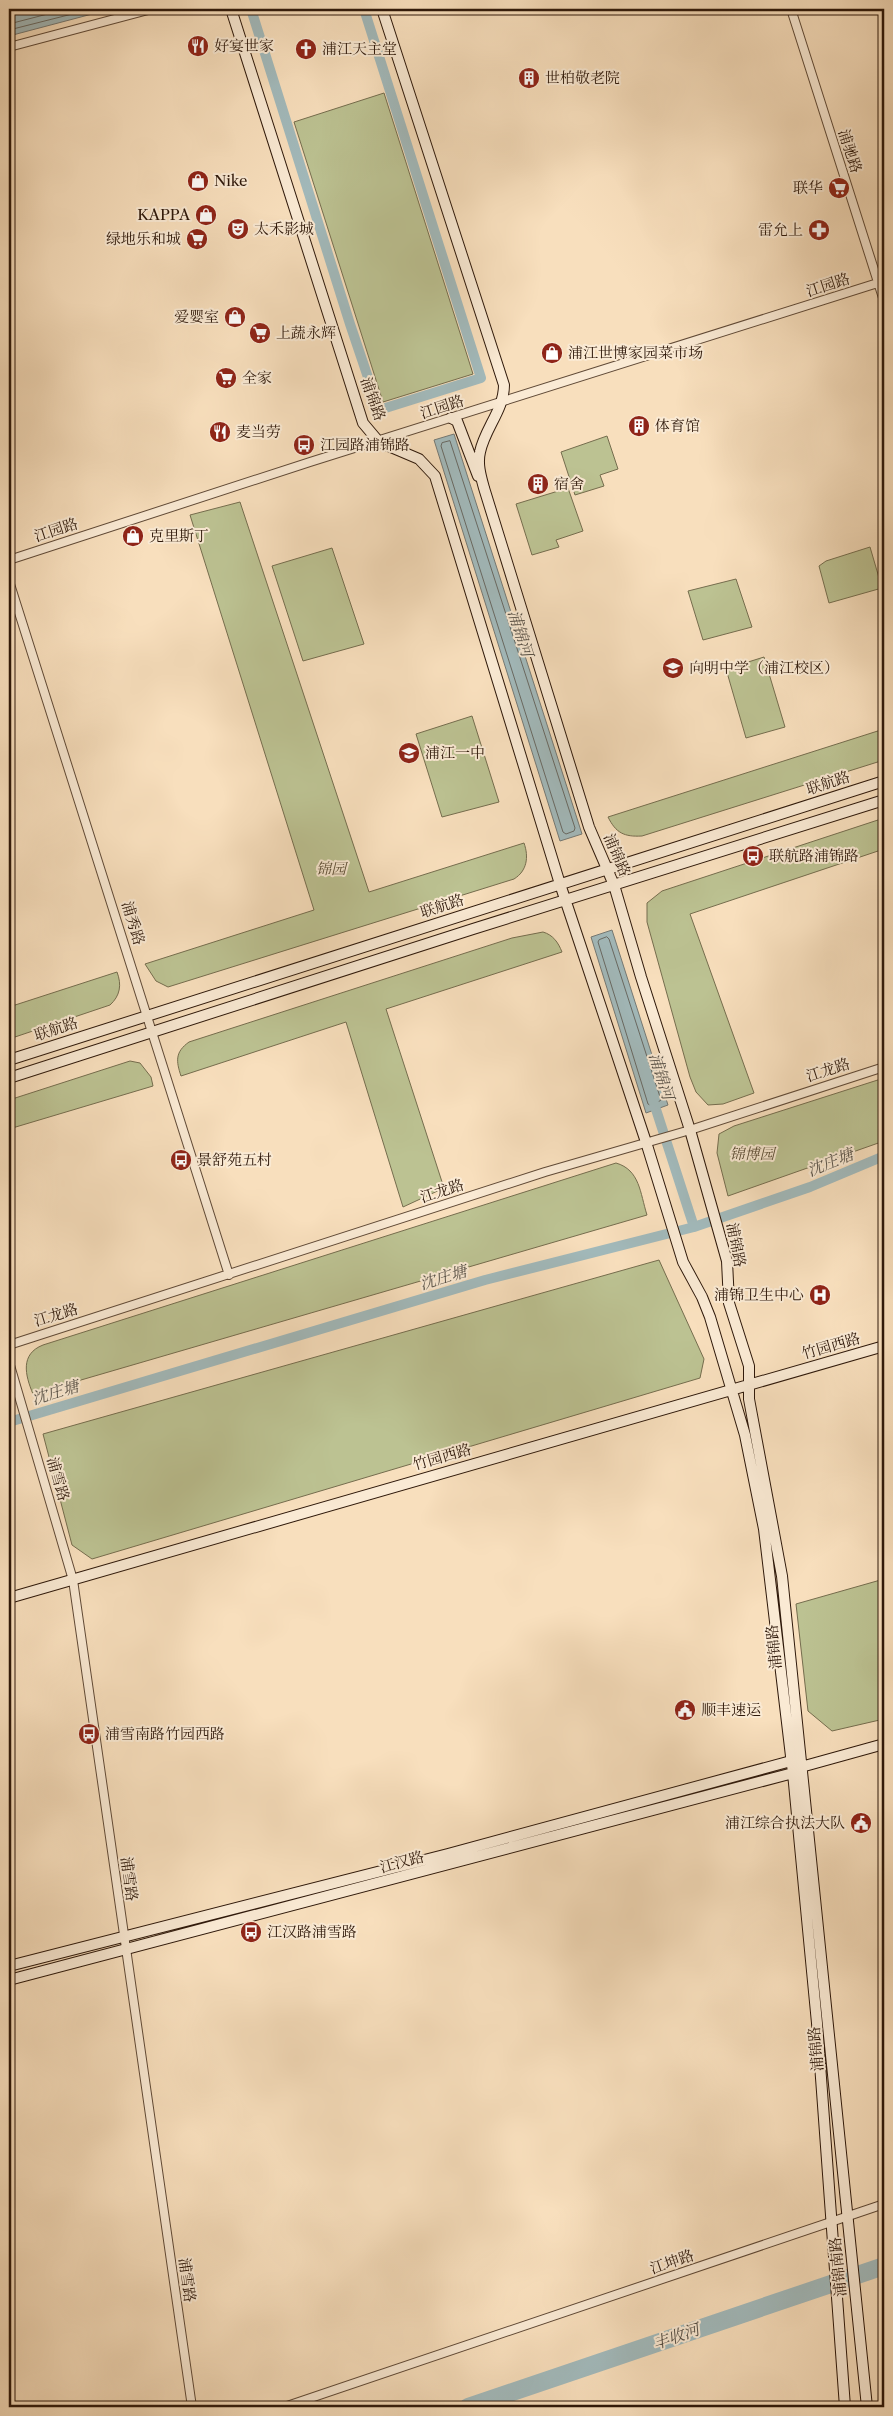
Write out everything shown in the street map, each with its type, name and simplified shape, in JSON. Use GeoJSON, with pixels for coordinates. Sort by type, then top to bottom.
{"type":"FeatureCollection","features":[{"type":"Feature","properties":{"kind":"main road","name":"浦锦路"},"geometry":{"type":"LineString","coordinates":[[231,9],[363,423],[379,442],[418,459],[435,476],[571,898],[683,1262],[702,1297],[725,1365],[746,1435],[764,1529],[792,1761]]}},
{"type":"Feature","properties":{"kind":"main road","name":"浦锦路"},"geometry":{"type":"LineString","coordinates":[[382,9],[504,385],[502,402],[479,453],[484,488],[603,871],[614,885],[690,1130],[727,1261],[729,1303],[749,1366],[749,1399],[782,1576],[834,2244]]}},
{"type":"Feature","properties":{"kind":"main road","name":"浦锦路"},"geometry":{"type":"LineString","coordinates":[[451,418],[457,421],[472,463],[484,488]]}},
{"type":"Feature","properties":{"kind":"main road","name":"联航路"},"geometry":{"type":"LineString","coordinates":[[9,1060],[884,781]]}},
{"type":"Feature","properties":{"kind":"main road","name":"联航路"},"geometry":{"type":"LineString","coordinates":[[9,1078],[602,888],[884,800]]}},
{"type":"Feature","properties":{"kind":"main road","name":"竹园西路"},"geometry":{"type":"LineString","coordinates":[[9,1598],[733,1390],[749,1387],[759,1382],[884,1346]]}},
{"type":"Feature","properties":{"kind":"main road","name":"江汉路"},"geometry":{"type":"LineString","coordinates":[[9,1980],[797,1770],[884,1744]]}},
{"type":"Feature","properties":{"kind":"main road"},"geometry":{"type":"LineString","coordinates":[[9,1966],[448,1854],[792,1761],[797,1770]]}},
{"type":"Feature","properties":{"kind":"main road","name":"浦锦路"},"geometry":{"type":"LineString","coordinates":[[797,1770],[838,2124]]}},
{"type":"Feature","properties":{"kind":"main road","name":"浦锦南路"},"geometry":{"type":"LineString","coordinates":[[838,2124],[867,2407]]}},
{"type":"Feature","properties":{"kind":"main road","name":"浦锦南路"},"geometry":{"type":"LineString","coordinates":[[834,2244],[845,2407]]}},
{"type":"Feature","properties":{"kind":"street"},"geometry":{"type":"LineString","coordinates":[[9,47],[152,9]]}},
{"type":"Feature","properties":{"kind":"street","name":"浦驰路"},"geometry":{"type":"LineString","coordinates":[[791,9],[882,282],[884,302]]}},
{"type":"Feature","properties":{"kind":"street","name":"江园路"},"geometry":{"type":"LineString","coordinates":[[9,560],[882,282]]}},
{"type":"Feature","properties":{"kind":"street","name":"浦秀路"},"geometry":{"type":"LineString","coordinates":[[9,581],[229,1274]]}},
{"type":"Feature","properties":{"kind":"street","name":"江龙路"},"geometry":{"type":"LineString","coordinates":[[9,1345],[545,1172],[690,1130],[884,1067]]}},
{"type":"Feature","properties":{"kind":"street","name":"浦雪路"},"geometry":{"type":"LineString","coordinates":[[9,1362],[72,1580],[192,2407]]}},
{"type":"Feature","properties":{"kind":"street","name":"江坤路"},"geometry":{"type":"LineString","coordinates":[[284,2407],[884,2204]]}},
{"type":"Feature","properties":{"kind":"green space"},"geometry":{"type":"Polygon","coordinates":[[[384,93],[473,374],[383,402],[294,122],[384,93]]]}},
{"type":"Feature","properties":{"kind":"green space"},"geometry":{"type":"Polygon","coordinates":[[[607,436],[618,469],[600,475],[604,486],[575,495],[561,452],[607,436]]]}},
{"type":"Feature","properties":{"kind":"green space"},"geometry":{"type":"Polygon","coordinates":[[[568,488],[583,531],[556,540],[559,547],[532,555],[516,504],[568,488]]]}},
{"type":"Feature","properties":{"kind":"green space","name":"锦园"},"geometry":{"type":"Polygon","coordinates":[[[240,502],[369,892],[524,843],[526,863],[522,872],[514,879],[168,987],[156,981],[145,964],[314,910],[190,515],[240,502]]]}},
{"type":"Feature","properties":{"kind":"green space"},"geometry":{"type":"Polygon","coordinates":[[[870,547],[882,588],[829,603],[819,566],[826,561],[870,547]]]}},
{"type":"Feature","properties":{"kind":"green space"},"geometry":{"type":"Polygon","coordinates":[[[332,548],[364,644],[303,661],[272,566],[332,548]]]}},
{"type":"Feature","properties":{"kind":"green space"},"geometry":{"type":"Polygon","coordinates":[[[736,579],[752,627],[703,640],[688,591],[736,579]]]}},
{"type":"Feature","properties":{"kind":"green space"},"geometry":{"type":"Polygon","coordinates":[[[764,657],[785,727],[746,738],[726,669],[764,657]]]}},
{"type":"Feature","properties":{"kind":"green space"},"geometry":{"type":"Polygon","coordinates":[[[472,716],[499,802],[442,817],[416,734],[472,716]]]}},
{"type":"Feature","properties":{"kind":"green space"},"geometry":{"type":"Polygon","coordinates":[[[884,729],[884,760],[642,836],[630,836],[621,833],[614,827],[608,817],[884,729]]]}},
{"type":"Feature","properties":{"kind":"green space"},"geometry":{"type":"Polygon","coordinates":[[[884,818],[884,849],[690,914],[754,1093],[723,1104],[708,1105],[696,1092],[690,1077],[647,922],[647,903],[662,891],[884,818]]]}},
{"type":"Feature","properties":{"kind":"green space"},"geometry":{"type":"Polygon","coordinates":[[[543,932],[555,939],[562,952],[386,1009],[444,1188],[403,1207],[346,1022],[181,1076],[178,1057],[181,1049],[189,1042],[512,938],[543,932]]]}},
{"type":"Feature","properties":{"kind":"green space"},"geometry":{"type":"Polygon","coordinates":[[[117,972],[119,990],[116,998],[110,1005],[9,1039],[9,1007],[117,972]]]}},
{"type":"Feature","properties":{"kind":"green space"},"geometry":{"type":"Polygon","coordinates":[[[130,1061],[140,1063],[151,1077],[153,1086],[9,1129],[9,1100],[130,1061]]]}},
{"type":"Feature","properties":{"kind":"green space","name":"锦博园"},"geometry":{"type":"Polygon","coordinates":[[[884,1078],[884,1141],[728,1196],[717,1153],[719,1134],[734,1126],[884,1078]]]}},
{"type":"Feature","properties":{"kind":"green space"},"geometry":{"type":"Polygon","coordinates":[[[616,1163],[624,1166],[635,1177],[647,1215],[33,1394],[30,1387],[26,1366],[28,1359],[36,1349],[43,1345],[616,1163]]]}},
{"type":"Feature","properties":{"kind":"green space"},"geometry":{"type":"Polygon","coordinates":[[[659,1260],[704,1359],[700,1378],[92,1559],[72,1545],[43,1434],[659,1260]]]}},
{"type":"Feature","properties":{"kind":"green space"},"geometry":{"type":"Polygon","coordinates":[[[884,1579],[884,1719],[832,1731],[808,1711],[796,1604],[884,1579]]]}},
{"type":"Feature","properties":{"kind":"water"},"geometry":{"type":"Polygon","coordinates":[[[9,9],[111,9],[9,36],[9,9]]]}},
{"type":"Feature","properties":{"kind":"water"},"geometry":{"type":"Polygon","coordinates":[[[454,434],[582,834],[560,841],[434,440],[454,434]]]}},
{"type":"Feature","properties":{"kind":"water"},"geometry":{"type":"Polygon","coordinates":[[[612,930],[668,1105],[646,1113],[591,937],[612,930]]]}},
{"type":"Feature","properties":{"kind":"waterway"},"geometry":{"type":"LineString","coordinates":[[251,9],[379,410],[481,378],[364,9]]}},
{"type":"Feature","properties":{"kind":"waterway","name":"浦锦河"},"geometry":{"type":"LineString","coordinates":[[652,1097],[694,1227]]}},
{"type":"Feature","properties":{"kind":"waterway","name":"沈庄塘"},"geometry":{"type":"LineString","coordinates":[[9,1422],[485,1280],[694,1227],[810,1187],[884,1156]]}},
{"type":"Feature","properties":{"kind":"waterway","name":"丰收河"},"geometry":{"type":"LineString","coordinates":[[468,2407],[884,2266]]}},
{"type":"Feature","properties":{"kind":"place","name":"好宴世家"},"geometry":{"type":"Point","coordinates":[198,46]}},
{"type":"Feature","properties":{"kind":"place","name":"浦江天主堂"},"geometry":{"type":"Point","coordinates":[306,49]}},
{"type":"Feature","properties":{"kind":"place","name":"世柏敬老院"},"geometry":{"type":"Point","coordinates":[529,78]}},
{"type":"Feature","properties":{"kind":"place","name":"Nike"},"geometry":{"type":"Point","coordinates":[198,181]}},
{"type":"Feature","properties":{"kind":"place","name":"联华"},"geometry":{"type":"Point","coordinates":[839,188]}},
{"type":"Feature","properties":{"kind":"place","name":"KAPPA"},"geometry":{"type":"Point","coordinates":[206,215]}},
{"type":"Feature","properties":{"kind":"place","name":"太禾影城"},"geometry":{"type":"Point","coordinates":[238,229]}},
{"type":"Feature","properties":{"kind":"place","name":"雷允上"},"geometry":{"type":"Point","coordinates":[819,230]}},
{"type":"Feature","properties":{"kind":"place","name":"绿地乐和城"},"geometry":{"type":"Point","coordinates":[197,239]}},
{"type":"Feature","properties":{"kind":"place","name":"爱婴室"},"geometry":{"type":"Point","coordinates":[235,317]}},
{"type":"Feature","properties":{"kind":"place","name":"上蔬永辉"},"geometry":{"type":"Point","coordinates":[260,333]}},
{"type":"Feature","properties":{"kind":"place","name":"浦江世博家园菜市场"},"geometry":{"type":"Point","coordinates":[552,353]}},
{"type":"Feature","properties":{"kind":"place","name":"全家"},"geometry":{"type":"Point","coordinates":[226,378]}},
{"type":"Feature","properties":{"kind":"place","name":"体育馆"},"geometry":{"type":"Point","coordinates":[639,426]}},
{"type":"Feature","properties":{"kind":"place","name":"麦当劳"},"geometry":{"type":"Point","coordinates":[220,432]}},
{"type":"Feature","properties":{"kind":"place","name":"江园路浦锦路"},"geometry":{"type":"Point","coordinates":[304,445]}},
{"type":"Feature","properties":{"kind":"place","name":"宿舍"},"geometry":{"type":"Point","coordinates":[538,484]}},
{"type":"Feature","properties":{"kind":"place","name":"克里斯丁"},"geometry":{"type":"Point","coordinates":[133,536]}},
{"type":"Feature","properties":{"kind":"place","name":"向明中学（浦江校区）"},"geometry":{"type":"Point","coordinates":[673,668]}},
{"type":"Feature","properties":{"kind":"place","name":"浦江一中"},"geometry":{"type":"Point","coordinates":[409,753]}},
{"type":"Feature","properties":{"kind":"place","name":"联航路浦锦路"},"geometry":{"type":"Point","coordinates":[753,856]}},
{"type":"Feature","properties":{"kind":"place","name":"景舒苑五村"},"geometry":{"type":"Point","coordinates":[181,1160]}},
{"type":"Feature","properties":{"kind":"place","name":"浦锦卫生中心"},"geometry":{"type":"Point","coordinates":[820,1295]}},
{"type":"Feature","properties":{"kind":"place","name":"顺丰速运"},"geometry":{"type":"Point","coordinates":[685,1710]}},
{"type":"Feature","properties":{"kind":"place","name":"浦雪南路竹园西路"},"geometry":{"type":"Point","coordinates":[89,1734]}},
{"type":"Feature","properties":{"kind":"place","name":"浦江综合执法大队"},"geometry":{"type":"Point","coordinates":[861,1823]}},
{"type":"Feature","properties":{"kind":"place","name":"江汉路浦雪路"},"geometry":{"type":"Point","coordinates":[251,1932]}}]}
